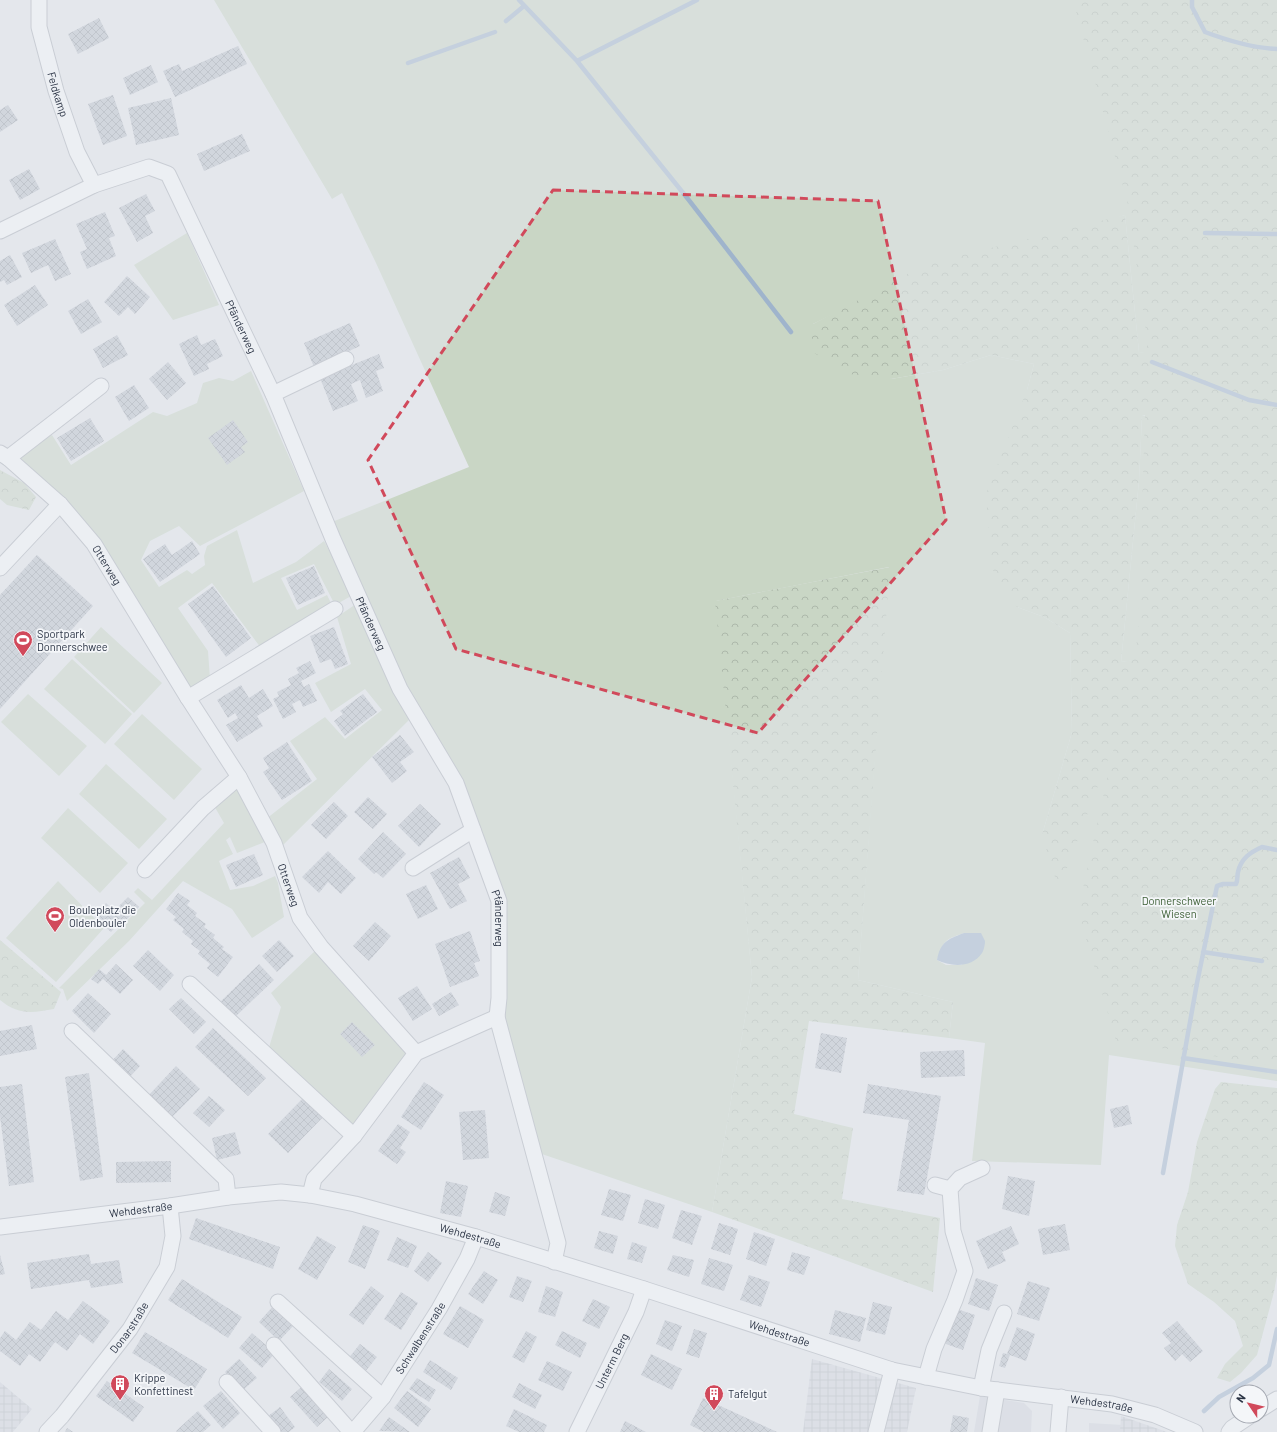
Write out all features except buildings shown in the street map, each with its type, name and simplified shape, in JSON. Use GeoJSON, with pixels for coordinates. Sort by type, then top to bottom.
{"type":"FeatureCollection","features":[{"type":"Feature","properties":{"kind":"street","name":"Feldkamp"},"geometry":{"type":"LineString","coordinates":[[39,0],[39,27],[56,91],[77,152],[94,185]]}},
{"type":"Feature","properties":{"kind":"street","name":"Pfänderweg"},"geometry":{"type":"LineString","coordinates":[[0,231],[94,185],[149,167],[168,174],[273,394],[333,539],[400,689],[456,783],[499,901],[497,1017],[558,1243],[554,1262]]}},
{"type":"Feature","properties":{"kind":"street"},"geometry":{"type":"LineString","coordinates":[[273,394],[346,359]]}},
{"type":"Feature","properties":{"kind":"street"},"geometry":{"type":"LineString","coordinates":[[4,456],[101,386]]}},
{"type":"Feature","properties":{"kind":"street","name":"Otterweg"},"geometry":{"type":"LineString","coordinates":[[4,456],[60,504],[94,544],[188,698],[239,777],[274,842],[300,918],[321,947],[416,1053]]}},
{"type":"Feature","properties":{"kind":"street"},"geometry":{"type":"LineString","coordinates":[[0,568],[60,504]]}},
{"type":"Feature","properties":{"kind":"street"},"geometry":{"type":"LineString","coordinates":[[188,698],[335,609]]}},
{"type":"Feature","properties":{"kind":"street"},"geometry":{"type":"LineString","coordinates":[[145,870],[203,808],[239,777]]}},
{"type":"Feature","properties":{"kind":"street"},"geometry":{"type":"LineString","coordinates":[[413,868],[473,830]]}},
{"type":"Feature","properties":{"kind":"street"},"geometry":{"type":"LineString","coordinates":[[190,984],[354,1136]]}},
{"type":"Feature","properties":{"kind":"street"},"geometry":{"type":"LineString","coordinates":[[310,1195],[314,1179],[354,1136],[416,1053],[497,1017]]}},
{"type":"Feature","properties":{"kind":"street"},"geometry":{"type":"LineString","coordinates":[[72,1031],[226,1179],[228,1197]]}},
{"type":"Feature","properties":{"kind":"street"},"geometry":{"type":"LineString","coordinates":[[926,1377],[934,1349],[955,1300],[965,1271],[953,1231],[950,1189],[960,1178],[982,1168]]}},
{"type":"Feature","properties":{"kind":"street"},"geometry":{"type":"LineString","coordinates":[[935,1185],[950,1189]]}},
{"type":"Feature","properties":{"kind":"street","name":"Wehdestraße"},"geometry":{"type":"LineString","coordinates":[[0,1227],[170,1206],[228,1197],[281,1192],[310,1195],[355,1204],[476,1237],[644,1289],[892,1370],[981,1388],[1112,1404],[1169,1420],[1195,1432]]}},
{"type":"Feature","properties":{"kind":"street","name":"Donarstraße"},"geometry":{"type":"LineString","coordinates":[[47,1432],[62,1416],[130,1329],[167,1267],[173,1236],[170,1206]]}},
{"type":"Feature","properties":{"kind":"street","name":"Schwalbenstraße"},"geometry":{"type":"LineString","coordinates":[[352,1432],[383,1397],[439,1309],[467,1259],[476,1237]]}},
{"type":"Feature","properties":{"kind":"street","name":"Unterm Berg"},"geometry":{"type":"LineString","coordinates":[[576,1432],[636,1312],[644,1289]]}},
{"type":"Feature","properties":{"kind":"street"},"geometry":{"type":"LineString","coordinates":[[278,1302],[383,1397]]}},
{"type":"Feature","properties":{"kind":"street"},"geometry":{"type":"LineString","coordinates":[[981,1388],[989,1350],[1004,1313]]}},
{"type":"Feature","properties":{"kind":"street"},"geometry":{"type":"LineString","coordinates":[[274,1345],[352,1432]]}},
{"type":"Feature","properties":{"kind":"street"},"geometry":{"type":"LineString","coordinates":[[876,1432],[892,1370]]}},
{"type":"Feature","properties":{"kind":"street"},"geometry":{"type":"LineString","coordinates":[[227,1382],[273,1432]]}},
{"type":"Feature","properties":{"kind":"street"},"geometry":{"type":"LineString","coordinates":[[990,1432],[997,1390]]}},
{"type":"Feature","properties":{"kind":"street"},"geometry":{"type":"LineString","coordinates":[[1058,1432],[1061,1397]]}},
{"type":"Feature","properties":{"kind":"street"},"geometry":{"type":"LineString","coordinates":[[1229,1432],[1238,1424]]}},
{"type":"Feature","properties":{"kind":"highlighted area"},"geometry":{"type":"Polygon","coordinates":[[[553,190],[878,201],[946,520],[758,733],[456,649],[368,460],[553,190]]]}},
{"type":"Feature","properties":{"kind":"shaded area"},"geometry":{"type":"Polygon","coordinates":[[[812,1359],[916,1388],[907,1432],[803,1432],[812,1359]]]}},
{"type":"Feature","properties":{"kind":"shaded area"},"geometry":{"type":"Polygon","coordinates":[[[0,1382],[32,1409],[13,1432],[0,1432],[0,1382]]]}},
{"type":"Feature","properties":{"kind":"shaded area"},"geometry":{"type":"Polygon","coordinates":[[[980,1396],[1024,1403],[1032,1411],[1031,1432],[974,1432],[980,1396]]]}},
{"type":"Feature","properties":{"kind":"shaded area"},"geometry":{"type":"Polygon","coordinates":[[[1121,1416],[1167,1432],[1120,1432],[1121,1416]]]}},
{"type":"Feature","properties":{"kind":"shaded area"},"geometry":{"type":"Polygon","coordinates":[[[1089,1423],[1123,1425],[1123,1432],[1089,1432],[1089,1423]]]}},
{"type":"Feature","properties":{"kind":"green space"},"geometry":{"type":"Polygon","coordinates":[[[214,0],[1277,0],[1277,1081],[1109,1055],[1101,1165],[972,1161],[985,1043],[949,1038],[953,1002],[858,980],[889,567],[716,601],[752,977],[712,1212],[536,1152],[503,1008],[503,897],[403,685],[332,522],[469,467],[376,263],[342,193],[332,199],[214,0]],[[1125,215],[860,301],[813,324],[891,379],[943,370],[991,355],[1034,364],[1027,390],[1017,607],[1044,617],[1070,633],[1072,732],[1042,835],[1133,689],[1213,650],[1121,662],[1139,481],[1142,416],[1169,412],[1272,379],[1139,352],[1125,215]],[[964,933],[952,937],[943,945],[937,960],[946,965],[962,965],[964,933]]]}},
{"type":"Feature","properties":{"kind":"green space","name":"Donnerschweer Wiesen"},"geometry":{"type":"Polygon","coordinates":[[[1073,0],[1277,0],[1277,1066],[1116,1041],[1078,911],[1116,738],[1059,890],[1042,835],[1072,732],[1070,633],[1044,617],[1017,607],[991,567],[986,494],[1027,390],[1034,364],[991,355],[943,370],[891,379],[849,374],[811,351],[813,324],[926,264],[1125,215],[1139,352],[1147,353],[1147,339],[1128,205],[1073,0]],[[1145,415],[1142,416],[1139,481],[1121,662],[1133,660],[1138,636],[1145,415]]]}},
{"type":"Feature","properties":{"kind":"green space"},"geometry":{"type":"Polygon","coordinates":[[[187,233],[219,305],[173,320],[134,265],[187,233]]]}},
{"type":"Feature","properties":{"kind":"green space"},"geometry":{"type":"Polygon","coordinates":[[[251,371],[304,491],[200,546],[179,526],[150,541],[141,560],[159,587],[187,570],[192,574],[205,565],[204,556],[207,546],[237,530],[253,583],[296,562],[324,541],[353,595],[335,605],[314,564],[281,578],[297,610],[327,595],[332,605],[261,648],[212,583],[178,608],[208,651],[210,679],[190,692],[126,587],[15,454],[52,435],[71,465],[153,412],[167,416],[197,403],[203,383],[219,378],[233,381],[251,371]]]}},
{"type":"Feature","properties":{"kind":"green space"},"geometry":{"type":"Polygon","coordinates":[[[0,470],[24,483],[36,497],[29,510],[7,505],[0,499],[0,470]]]}},
{"type":"Feature","properties":{"kind":"green space"},"geometry":{"type":"Polygon","coordinates":[[[890,567],[858,980],[953,1002],[949,1038],[809,1021],[794,1114],[853,1128],[842,1199],[940,1218],[933,1292],[712,1212],[752,977],[715,601],[890,567]]]}},
{"type":"Feature","properties":{"kind":"green space"},"geometry":{"type":"Polygon","coordinates":[[[356,604],[409,720],[282,846],[266,819],[317,779],[290,741],[325,717],[345,739],[382,710],[365,689],[331,712],[315,683],[351,664],[337,617],[356,604]]]}},
{"type":"Feature","properties":{"kind":"green space"},"geometry":{"type":"Polygon","coordinates":[[[101,627],[162,683],[134,713],[74,657],[101,627]]]}},
{"type":"Feature","properties":{"kind":"green space"},"geometry":{"type":"Polygon","coordinates":[[[72,659],[132,714],[105,744],[44,689],[72,659]]]}},
{"type":"Feature","properties":{"kind":"green space"},"geometry":{"type":"Polygon","coordinates":[[[28,694],[87,746],[59,776],[1,722],[28,694]]]}},
{"type":"Feature","properties":{"kind":"green space"},"geometry":{"type":"Polygon","coordinates":[[[142,714],[202,769],[174,800],[114,744],[142,714]]]}},
{"type":"Feature","properties":{"kind":"green space"},"geometry":{"type":"Polygon","coordinates":[[[106,764],[167,819],[139,849],[79,794],[106,764]]]}},
{"type":"Feature","properties":{"kind":"green space"},"geometry":{"type":"Polygon","coordinates":[[[238,782],[270,840],[237,853],[230,837],[226,840],[233,854],[219,861],[230,890],[253,886],[275,876],[278,883],[284,917],[252,938],[232,909],[183,881],[129,941],[67,1001],[63,989],[59,988],[145,903],[134,892],[138,888],[152,900],[224,823],[213,804],[238,782]]]}},
{"type":"Feature","properties":{"kind":"green space"},"geometry":{"type":"Polygon","coordinates":[[[68,808],[128,863],[100,893],[41,838],[68,808]]]}},
{"type":"Feature","properties":{"kind":"green space","name":"Bouleplatz die Oldenbouler"},"geometry":{"type":"Polygon","coordinates":[[[58,881],[104,928],[56,982],[6,938],[58,881]]]}},
{"type":"Feature","properties":{"kind":"green space"},"geometry":{"type":"Polygon","coordinates":[[[0,940],[61,992],[54,1009],[26,1012],[13,1008],[0,1000],[0,940]]]}},
{"type":"Feature","properties":{"kind":"green space"},"geometry":{"type":"Polygon","coordinates":[[[316,950],[409,1054],[352,1130],[268,1051],[281,1007],[271,993],[316,950]]]}},
{"type":"Feature","properties":{"kind":"green space"},"geometry":{"type":"Polygon","coordinates":[[[1221,1082],[1277,1088],[1277,1275],[1274,1292],[1257,1355],[1241,1373],[1230,1382],[1217,1378],[1225,1364],[1243,1346],[1235,1321],[1214,1302],[1188,1284],[1175,1246],[1177,1225],[1188,1192],[1197,1142],[1215,1089],[1221,1082]]]}},
{"type":"Feature","properties":{"kind":"water"},"geometry":{"type":"Polygon","coordinates":[[[964,933],[981,933],[985,944],[983,952],[978,958],[967,964],[961,965],[949,964],[937,960],[940,949],[949,939],[964,933]]]}},
{"type":"Feature","properties":{"kind":"waterway"},"geometry":{"type":"LineString","coordinates":[[519,0],[577,61],[688,199],[791,332]]}},
{"type":"Feature","properties":{"kind":"waterway"},"geometry":{"type":"LineString","coordinates":[[577,61],[697,0]]}},
{"type":"Feature","properties":{"kind":"waterway"},"geometry":{"type":"LineString","coordinates":[[1192,0],[1192,7],[1205,32],[1241,44],[1277,49]]}},
{"type":"Feature","properties":{"kind":"waterway"},"geometry":{"type":"LineString","coordinates":[[506,21],[524,6]]}},
{"type":"Feature","properties":{"kind":"waterway"},"geometry":{"type":"LineString","coordinates":[[408,63],[495,32]]}},
{"type":"Feature","properties":{"kind":"waterway"},"geometry":{"type":"LineString","coordinates":[[1205,233],[1277,234]]}},
{"type":"Feature","properties":{"kind":"waterway"},"geometry":{"type":"LineString","coordinates":[[1152,362],[1249,400],[1277,405]]}},
{"type":"Feature","properties":{"kind":"waterway"},"geometry":{"type":"LineString","coordinates":[[1163,1173],[1197,983],[1217,886],[1223,884],[1236,884],[1241,863],[1254,851],[1262,847],[1277,850]]}},
{"type":"Feature","properties":{"kind":"waterway"},"geometry":{"type":"LineString","coordinates":[[1203,952],[1262,961]]}},
{"type":"Feature","properties":{"kind":"waterway"},"geometry":{"type":"LineString","coordinates":[[1183,1058],[1277,1072]]}},
{"type":"Feature","properties":{"kind":"waterway"},"geometry":{"type":"LineString","coordinates":[[1204,1411],[1219,1397],[1253,1378],[1269,1365],[1277,1329]]}},
{"type":"Feature","properties":{"kind":"place","name":"Sportpark Donnerschwee"},"geometry":{"type":"Point","coordinates":[23,657]}},
{"type":"Feature","properties":{"kind":"place","name":"Bouleplatz die Oldenbouler"},"geometry":{"type":"Point","coordinates":[55,933]}},
{"type":"Feature","properties":{"kind":"place","name":"Krippe Konfettinest"},"geometry":{"type":"Point","coordinates":[120,1401]}},
{"type":"Feature","properties":{"kind":"place","name":"Tafelgut"},"geometry":{"type":"Point","coordinates":[714,1411]}}]}
